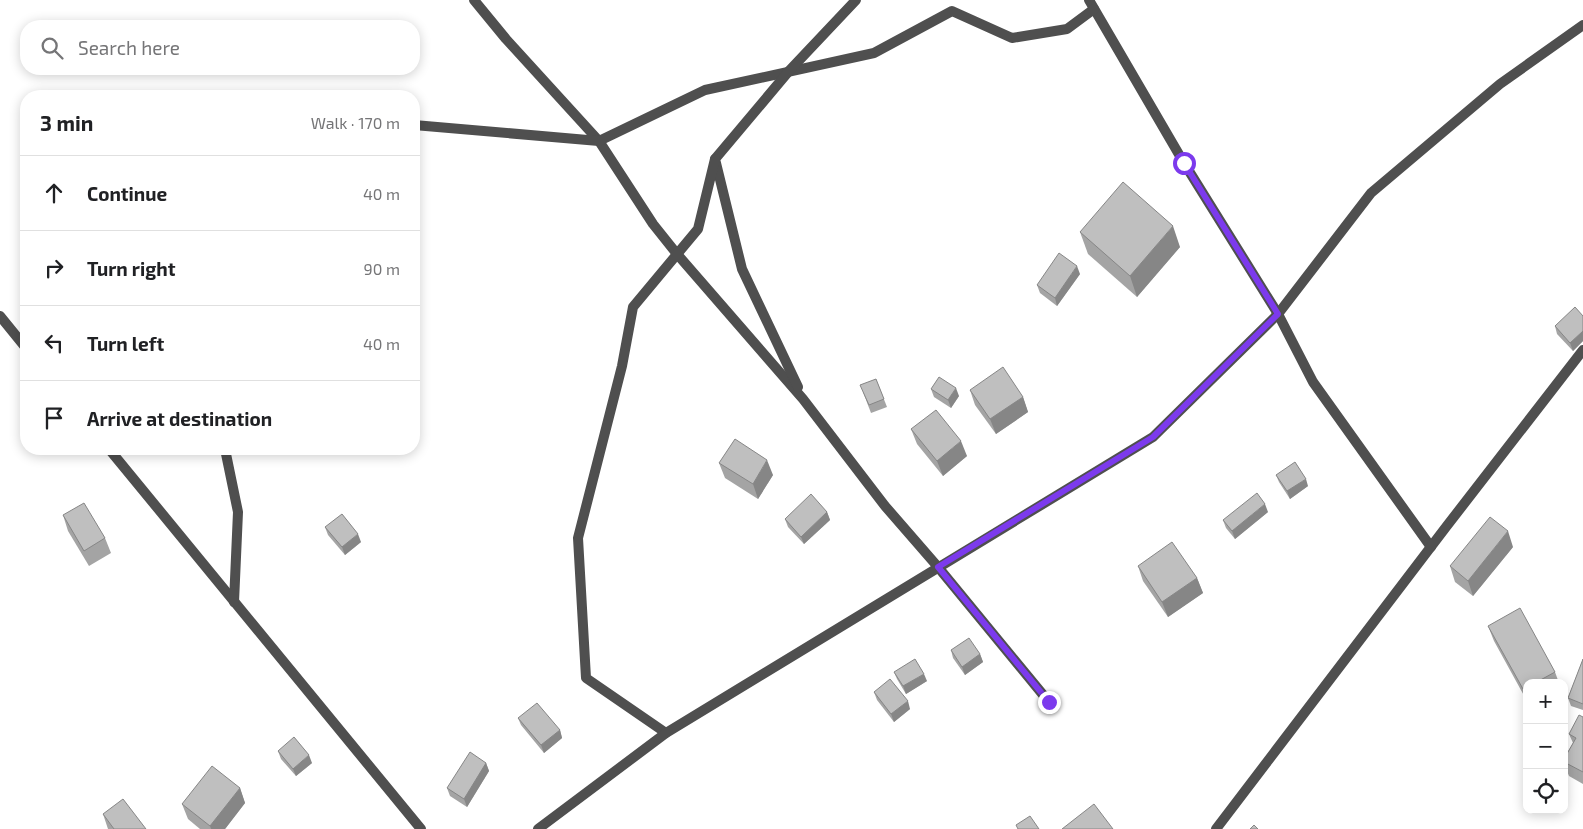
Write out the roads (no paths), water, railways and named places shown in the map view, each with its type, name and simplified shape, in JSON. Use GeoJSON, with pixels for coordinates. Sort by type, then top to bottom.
{"type":"FeatureCollection","features":[{"type":"Feature","properties":{"kind":"street"},"geometry":{"type":"LineString","coordinates":[[474,0],[506,39],[599,141],[653,224],[677,254],[804,399],[885,506],[938,567],[1049,702]]}},
{"type":"Feature","properties":{"kind":"street"},"geometry":{"type":"LineString","coordinates":[[666,733],[586,678],[578,538],[622,366],[633,307],[698,230],[715,159],[789,71],[856,0]]}},
{"type":"Feature","properties":{"kind":"street"},"geometry":{"type":"LineString","coordinates":[[420,125],[599,141],[705,90],[874,53],[952,11],[1012,38],[1067,29],[1092,4],[1184,163],[1278,314],[1313,382],[1431,547]]}},
{"type":"Feature","properties":{"kind":"street"},"geometry":{"type":"LineString","coordinates":[[538,829],[666,733],[1153,437],[1278,314],[1371,193],[1500,84],[1583,25]]}},
{"type":"Feature","properties":{"kind":"street"},"geometry":{"type":"LineString","coordinates":[[715,159],[742,269],[804,399]]}},
{"type":"Feature","properties":{"kind":"street"},"geometry":{"type":"LineString","coordinates":[[0,316],[20,341]]}},
{"type":"Feature","properties":{"kind":"street"},"geometry":{"type":"LineString","coordinates":[[1216,829],[1583,350]]}},
{"type":"Feature","properties":{"kind":"street"},"geometry":{"type":"LineString","coordinates":[[114,455],[421,829]]}},
{"type":"Feature","properties":{"kind":"street"},"geometry":{"type":"LineString","coordinates":[[225,455],[238,512],[234,602]]}}]}
